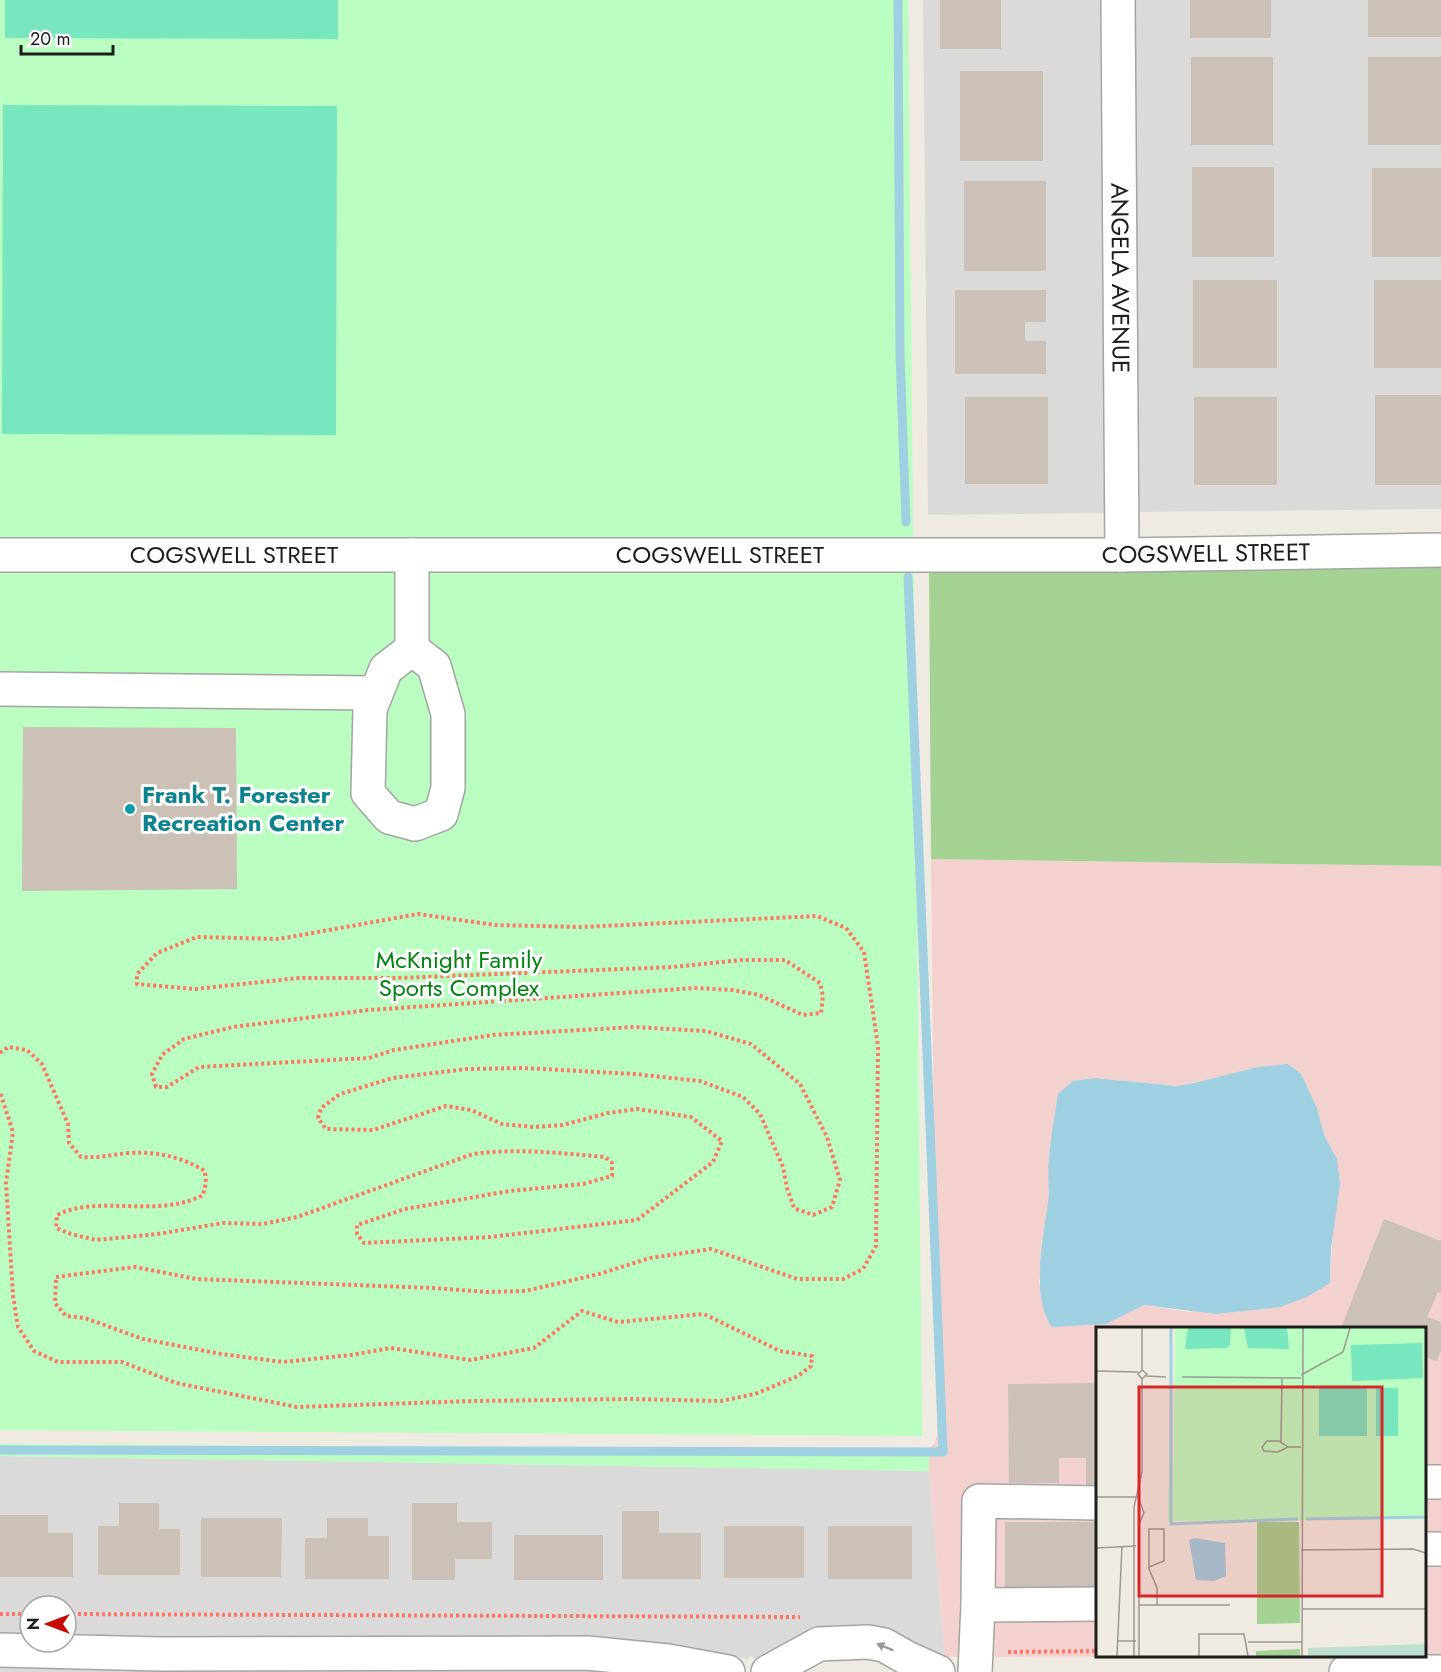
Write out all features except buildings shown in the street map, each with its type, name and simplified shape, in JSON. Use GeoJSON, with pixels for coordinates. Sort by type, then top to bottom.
{"type":"FeatureCollection","features":[{"type":"Feature","properties":{"kind":"street","name":"ANGELA AVENUE"},"geometry":{"type":"LineString","coordinates":[[1118,0],[1122,555]]}},
{"type":"Feature","properties":{"kind":"street","name":"COGSWELL STREET"},"geometry":{"type":"LineString","coordinates":[[0,555],[1122,555],[1441,550]]}},
{"type":"Feature","properties":{"kind":"street"},"geometry":{"type":"LineString","coordinates":[[412,555],[412,650]]}},
{"type":"Feature","properties":{"kind":"street"},"geometry":{"type":"LineString","coordinates":[[412,650],[434,666],[448,714],[448,788],[441,814],[415,824],[389,817],[368,793],[370,709],[386,669],[412,650]]}},
{"type":"Feature","properties":{"kind":"street"},"geometry":{"type":"LineString","coordinates":[[0,688],[375,693]]}},
{"type":"Feature","properties":{"kind":"street"},"geometry":{"type":"LineString","coordinates":[[975,1672],[979,1501],[1096,1503]]}},
{"type":"Feature","properties":{"kind":"street"},"geometry":{"type":"LineString","coordinates":[[978,1605],[1096,1604]]}},
{"type":"Feature","properties":{"kind":"street"},"geometry":{"type":"LineString","coordinates":[[768,1672],[819,1644],[868,1642],[884,1645],[938,1672]]}},
{"type":"Feature","properties":{"kind":"street"},"geometry":{"type":"LineString","coordinates":[[0,1650],[159,1654],[587,1653],[668,1661],[728,1672]]}},
{"type":"Feature","properties":{"kind":"street"},"geometry":{"type":"LineString","coordinates":[[1346,1672],[1441,1672]]}},
{"type":"Feature","properties":{"kind":"path"},"geometry":{"type":"LineString","coordinates":[[0,1053],[8,1047],[27,1050],[42,1064],[68,1124],[69,1143],[81,1157],[101,1158],[127,1153],[156,1153],[190,1162],[205,1171],[206,1183],[203,1196],[193,1201],[146,1207],[71,1208],[57,1215],[56,1228],[96,1240],[158,1234],[224,1223],[263,1224],[297,1217],[473,1154],[495,1151],[527,1150],[605,1157],[612,1163],[612,1176],[583,1184],[510,1191],[405,1209],[357,1225],[357,1234],[364,1243],[490,1237],[637,1220],[713,1162],[722,1141],[692,1117],[637,1109],[608,1113],[563,1125],[534,1127],[502,1124],[471,1110],[446,1106],[373,1130],[326,1129],[318,1118],[321,1108],[340,1094],[393,1078],[467,1069],[524,1068],[645,1075],[700,1081],[743,1097],[760,1114],[773,1141],[794,1208],[813,1215],[831,1207],[840,1180],[827,1137],[800,1084],[751,1044],[706,1031],[634,1028],[493,1035],[394,1050],[369,1058],[199,1067],[166,1087],[156,1087],[152,1074],[162,1055],[184,1040],[232,1028],[369,1010],[695,988],[732,990],[759,995],[803,1015],[821,1013],[824,996],[820,983],[785,960],[741,960],[673,967],[398,978],[298,978],[195,989],[137,984],[137,974],[157,953],[197,936],[279,939],[418,914],[495,925],[581,927],[817,916],[846,928],[864,952],[878,1046],[876,1246],[863,1269],[843,1279],[797,1279],[711,1249],[650,1258],[599,1274],[525,1291],[487,1292],[196,1279],[135,1267],[56,1278],[55,1303],[66,1316],[86,1318],[143,1340],[221,1354],[284,1362],[391,1348],[470,1360],[534,1348],[582,1311],[618,1322],[704,1314],[780,1352],[812,1356],[811,1366],[798,1376],[755,1394],[721,1401],[628,1399],[472,1401],[297,1407],[176,1383],[122,1362],[58,1362],[34,1352],[18,1326],[13,1296],[6,1183],[13,1132],[0,1092]]}},
{"type":"Feature","properties":{"kind":"path"},"geometry":{"type":"LineString","coordinates":[[0,1614],[18,1614]]}},
{"type":"Feature","properties":{"kind":"shaded area"},"geometry":{"type":"Polygon","coordinates":[[[923,0],[1100,0],[1104,513],[928,515],[923,0]]]}},
{"type":"Feature","properties":{"kind":"shaded area"},"geometry":{"type":"Polygon","coordinates":[[[1135,0],[1441,0],[1441,509],[1139,512],[1135,0]]]}},
{"type":"Feature","properties":{"kind":"shaded area"},"geometry":{"type":"Polygon","coordinates":[[[931,859],[1441,866],[1441,1656],[1426,1656],[1426,1327],[1096,1327],[1096,1657],[945,1657],[929,1471],[929,1448],[934,1444],[937,1436],[931,859]],[[1288,1064],[1176,1086],[1096,1078],[1048,1179],[1049,1194],[1039,1284],[1106,1324],[1144,1305],[1189,1312],[1330,1283],[1337,1159],[1324,1135],[1317,1108],[1301,1074],[1288,1064]]]}},
{"type":"Feature","properties":{"kind":"shaded area"},"geometry":{"type":"Polygon","coordinates":[[[0,1456],[929,1471],[945,1657],[809,1631],[757,1659],[750,1656],[748,1659],[670,1646],[78,1636],[78,1594],[18,1594],[18,1636],[0,1635],[0,1456]]]}},
{"type":"Feature","properties":{"kind":"shaded area"},"geometry":{"type":"Polygon","coordinates":[[[0,1666],[586,1669],[619,1672],[0,1672],[0,1666]]]}},
{"type":"Feature","properties":{"kind":"green space","name":"McKnight Family Sports Complex"},"geometry":{"type":"Polygon","coordinates":[[[0,0],[908,0],[922,1436],[0,1430],[0,0]]]}},
{"type":"Feature","properties":{"kind":"green space"},"geometry":{"type":"Polygon","coordinates":[[[5,0],[338,0],[338,39],[5,38],[5,0]]]}},
{"type":"Feature","properties":{"kind":"green space"},"geometry":{"type":"Polygon","coordinates":[[[3,105],[337,106],[336,435],[2,434],[3,105]]]}},
{"type":"Feature","properties":{"kind":"green space"},"geometry":{"type":"Polygon","coordinates":[[[1441,566],[1441,866],[931,859],[929,571],[1441,566]]]}},
{"type":"Feature","properties":{"kind":"green space"},"geometry":{"type":"Polygon","coordinates":[[[0,1444],[921,1450],[929,1448],[929,1471],[0,1456],[0,1444]]]}},
{"type":"Feature","properties":{"kind":"water"},"geometry":{"type":"Polygon","coordinates":[[[1288,1064],[1301,1074],[1317,1108],[1324,1135],[1337,1159],[1340,1184],[1331,1249],[1330,1283],[1307,1297],[1280,1307],[1216,1314],[1144,1305],[1106,1324],[1052,1327],[1045,1314],[1041,1298],[1040,1263],[1049,1194],[1049,1156],[1058,1094],[1073,1081],[1095,1078],[1176,1086],[1258,1067],[1288,1064]]]}},
{"type":"Feature","properties":{"kind":"waterway"},"geometry":{"type":"LineString","coordinates":[[898,0],[900,355],[906,522]]}},
{"type":"Feature","properties":{"kind":"waterway"},"geometry":{"type":"LineString","coordinates":[[0,1450],[943,1452],[908,577]]}},
{"type":"Feature","properties":{"kind":"place","name":"Frank T. Forester Recreation Center"},"geometry":{"type":"Point","coordinates":[130,809]}}]}
